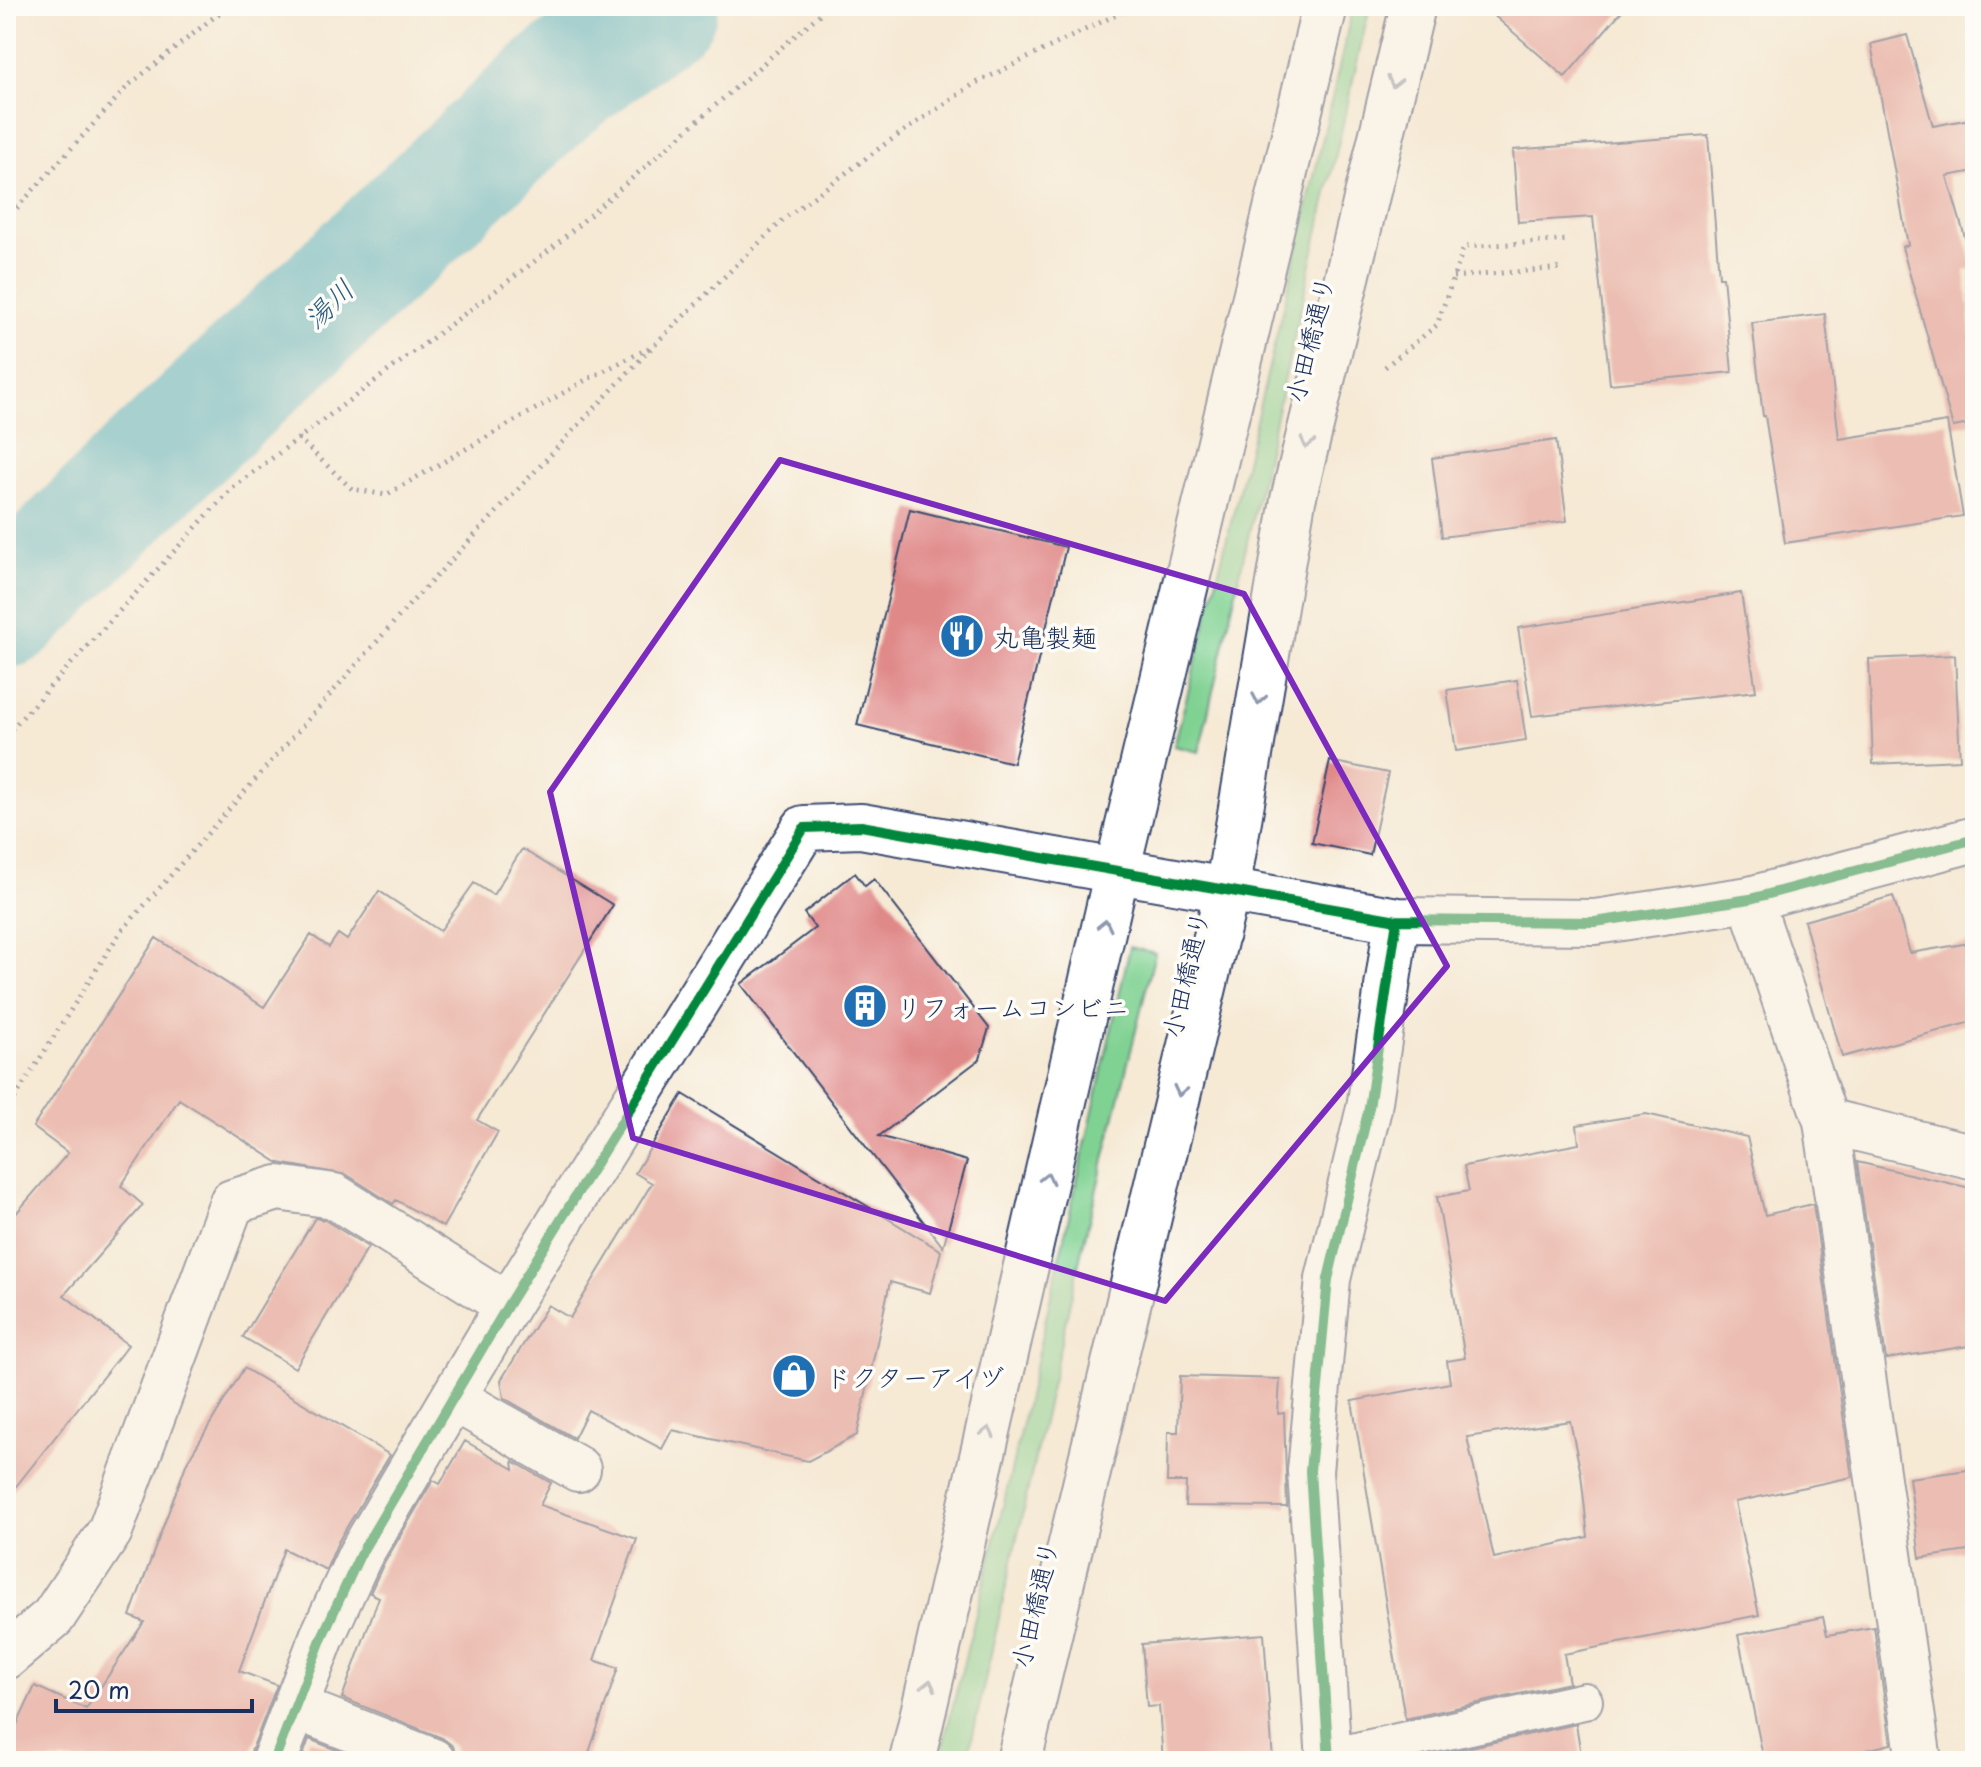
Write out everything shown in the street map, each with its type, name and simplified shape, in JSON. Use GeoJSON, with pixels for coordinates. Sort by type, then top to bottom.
{"type":"FeatureCollection","features":[{"type":"Feature","properties":{"kind":"street"},"geometry":{"type":"LineString","coordinates":[[912,1761],[1117,871],[1325,6]]}},
{"type":"Feature","properties":{"kind":"street","name":"小田橋通り"},"geometry":{"type":"LineString","coordinates":[[1019,1761],[1227,891],[1293,500],[1413,6]]}},
{"type":"Feature","properties":{"kind":"street"},"geometry":{"type":"LineString","coordinates":[[274,1761],[322,1637],[360,1555],[508,1305],[804,828],[861,826],[1397,920],[1595,922],[1750,899],[1975,839]]}},
{"type":"Feature","properties":{"kind":"street"},"geometry":{"type":"LineString","coordinates":[[1750,899],[1826,1121],[1919,1761]]}},
{"type":"Feature","properties":{"kind":"street"},"geometry":{"type":"LineString","coordinates":[[1329,1759],[1310,1471],[1328,1279],[1369,1108],[1397,920]]}},
{"type":"Feature","properties":{"kind":"street"},"geometry":{"type":"LineString","coordinates":[[1826,1121],[1975,1157]]}},
{"type":"Feature","properties":{"kind":"street"},"geometry":{"type":"LineString","coordinates":[[6,1657],[53,1617],[110,1531],[232,1202],[278,1188],[334,1196],[508,1305]]}},
{"type":"Feature","properties":{"kind":"street"},"geometry":{"type":"LineString","coordinates":[[453,1398],[578,1469]]}},
{"type":"Feature","properties":{"kind":"street"},"geometry":{"type":"LineString","coordinates":[[295,1707],[433,1761]]}},
{"type":"Feature","properties":{"kind":"lane"},"geometry":{"type":"LineString","coordinates":[[1329,1759],[1584,1701]]}},
{"type":"Feature","properties":{"kind":"path"},"geometry":{"type":"LineString","coordinates":[[6,220],[129,85],[228,6]]}},
{"type":"Feature","properties":{"kind":"path"},"geometry":{"type":"LineString","coordinates":[[6,735],[231,489],[551,249],[829,6]]}},
{"type":"Feature","properties":{"kind":"path"},"geometry":{"type":"LineString","coordinates":[[6,1112],[119,934],[410,604],[655,344],[785,218],[885,144],[974,84],[1134,6]]}},
{"type":"Feature","properties":{"kind":"path"},"geometry":{"type":"LineString","coordinates":[[1377,374],[1437,325],[1464,247],[1569,240]]}},
{"type":"Feature","properties":{"kind":"path"},"geometry":{"type":"LineString","coordinates":[[1453,277],[1563,268]]}},
{"type":"Feature","properties":{"kind":"path"},"geometry":{"type":"LineString","coordinates":[[298,438],[352,489],[386,495],[584,381],[655,344]]}},
{"type":"Feature","properties":{"kind":"highlighted area"},"geometry":{"type":"Polygon","coordinates":[[[780,460],[1244,594],[1447,966],[1165,1301],[633,1138],[550,792],[780,460]]]}},
{"type":"Feature","properties":{"kind":"green space"},"geometry":{"type":"Polygon","coordinates":[[[1353,6],[1370,6],[1199,752],[1174,746],[1266,377],[1353,6]]]}},
{"type":"Feature","properties":{"kind":"green space"},"geometry":{"type":"Polygon","coordinates":[[[1130,947],[1155,953],[1081,1253],[967,1761],[939,1761],[1005,1498],[1130,947]]]}},
{"type":"Feature","properties":{"kind":"building"},"geometry":{"type":"Polygon","coordinates":[[[1483,6],[1626,6],[1565,77],[1483,6]]]}},
{"type":"Feature","properties":{"kind":"building"},"geometry":{"type":"Polygon","coordinates":[[[1907,35],[1933,126],[1975,118],[1975,171],[1947,176],[1974,268],[1965,271],[1975,366],[1975,423],[1953,427],[1902,247],[1908,245],[1871,44],[1907,35]]]}},
{"type":"Feature","properties":{"kind":"building"},"geometry":{"type":"Polygon","coordinates":[[[1708,135],[1719,277],[1723,277],[1732,372],[1610,384],[1593,217],[1518,222],[1513,150],[1708,135]]]}},
{"type":"Feature","properties":{"kind":"building"},"geometry":{"type":"Polygon","coordinates":[[[1825,314],[1839,439],[1947,422],[1963,516],[1785,543],[1763,416],[1752,323],[1825,314]]]}},
{"type":"Feature","properties":{"kind":"building"},"geometry":{"type":"Polygon","coordinates":[[[1556,440],[1567,521],[1442,537],[1432,458],[1556,440]]]}},
{"type":"Feature","properties":{"kind":"building","name":"丸亀製麺"},"geometry":{"type":"Polygon","coordinates":[[[910,509],[1066,547],[1013,763],[857,725],[910,509]]]}},
{"type":"Feature","properties":{"kind":"building"},"geometry":{"type":"Polygon","coordinates":[[[1741,593],[1756,691],[1532,716],[1518,628],[1741,593]]]}},
{"type":"Feature","properties":{"kind":"building"},"geometry":{"type":"Polygon","coordinates":[[[1955,655],[1960,760],[1873,764],[1869,659],[1955,655]]]}},
{"type":"Feature","properties":{"kind":"building"},"geometry":{"type":"Polygon","coordinates":[[[1517,680],[1526,740],[1456,751],[1447,690],[1517,680]]]}},
{"type":"Feature","properties":{"kind":"building"},"geometry":{"type":"Polygon","coordinates":[[[1330,761],[1388,773],[1370,855],[1312,843],[1330,761]]]}},
{"type":"Feature","properties":{"kind":"building"},"geometry":{"type":"Polygon","coordinates":[[[522,849],[613,905],[477,1120],[498,1132],[443,1227],[396,1200],[393,1204],[347,1175],[279,1163],[179,1099],[121,1186],[143,1205],[64,1295],[128,1345],[6,1499],[6,1225],[68,1153],[33,1127],[156,938],[264,1007],[311,935],[329,947],[338,934],[347,940],[379,891],[440,931],[474,883],[493,895],[522,849]]]}},
{"type":"Feature","properties":{"kind":"building","name":"リフォームコンビニ"},"geometry":{"type":"Polygon","coordinates":[[[855,873],[865,886],[874,879],[989,1028],[980,1059],[879,1136],[967,1161],[943,1247],[741,984],[815,928],[804,913],[855,873]]]}},
{"type":"Feature","properties":{"kind":"building"},"geometry":{"type":"Polygon","coordinates":[[[1893,896],[1910,953],[1975,942],[1975,1021],[1842,1057],[1804,921],[1893,896]]]}},
{"type":"Feature","properties":{"kind":"building"},"geometry":{"type":"Polygon","coordinates":[[[683,1094],[941,1251],[930,1293],[890,1282],[857,1435],[808,1461],[672,1430],[662,1449],[588,1410],[574,1438],[504,1398],[501,1380],[548,1305],[570,1318],[652,1183],[635,1173],[683,1094]]]}},
{"type":"Feature","properties":{"kind":"building"},"geometry":{"type":"Polygon","coordinates":[[[1646,1114],[1747,1137],[1765,1215],[1813,1204],[1852,1477],[1735,1502],[1759,1615],[1564,1654],[1569,1683],[1405,1719],[1352,1401],[1450,1383],[1447,1361],[1465,1358],[1437,1197],[1469,1191],[1464,1166],[1579,1144],[1577,1125],[1646,1114]],[[1570,1421],[1467,1437],[1494,1558],[1588,1537],[1581,1474],[1570,1421]]]}},
{"type":"Feature","properties":{"kind":"building"},"geometry":{"type":"Polygon","coordinates":[[[1857,1162],[1975,1189],[1975,1345],[1886,1359],[1857,1162]]]}},
{"type":"Feature","properties":{"kind":"building"},"geometry":{"type":"Polygon","coordinates":[[[315,1218],[325,1220],[368,1247],[295,1368],[243,1337],[315,1218]]]}},
{"type":"Feature","properties":{"kind":"building"},"geometry":{"type":"Polygon","coordinates":[[[244,1368],[390,1455],[338,1542],[326,1570],[284,1549],[239,1671],[277,1685],[250,1761],[6,1761],[6,1748],[35,1686],[86,1709],[144,1622],[130,1616],[187,1462],[244,1368]]]}},
{"type":"Feature","properties":{"kind":"building"},"geometry":{"type":"Polygon","coordinates":[[[1180,1376],[1280,1379],[1278,1414],[1284,1413],[1287,1507],[1185,1506],[1186,1482],[1167,1482],[1168,1432],[1178,1432],[1180,1376]]]}},
{"type":"Feature","properties":{"kind":"building"},"geometry":{"type":"Polygon","coordinates":[[[465,1441],[514,1469],[513,1461],[551,1483],[540,1505],[637,1539],[594,1660],[618,1668],[586,1761],[457,1761],[453,1746],[442,1738],[342,1698],[379,1597],[370,1593],[382,1567],[433,1480],[440,1484],[465,1441]]]}},
{"type":"Feature","properties":{"kind":"building"},"geometry":{"type":"Polygon","coordinates":[[[1975,1469],[1975,1550],[1920,1558],[1909,1478],[1975,1469]]]}},
{"type":"Feature","properties":{"kind":"building"},"geometry":{"type":"Polygon","coordinates":[[[1823,1617],[1827,1635],[1874,1627],[1891,1744],[1820,1761],[1764,1761],[1738,1635],[1823,1617]]]}},
{"type":"Feature","properties":{"kind":"building"},"geometry":{"type":"Polygon","coordinates":[[[1264,1634],[1273,1761],[1163,1761],[1159,1706],[1147,1707],[1142,1644],[1264,1634]]]}},
{"type":"Feature","properties":{"kind":"building"},"geometry":{"type":"Polygon","coordinates":[[[1576,1724],[1582,1761],[1412,1760],[1576,1724]]]}},
{"type":"Feature","properties":{"kind":"building"},"geometry":{"type":"Polygon","coordinates":[[[309,1739],[364,1761],[301,1761],[309,1739]]]}},
{"type":"Feature","properties":{"kind":"waterway","name":"湯川"},"geometry":{"type":"LineString","coordinates":[[6,609],[141,476],[551,90],[659,6]]}},
{"type":"Feature","properties":{"kind":"cycle path"},"geometry":{"type":"LineString","coordinates":[[274,1761],[322,1637],[360,1555],[508,1305],[804,828],[861,826],[1397,920],[1595,922],[1750,899],[1975,839]]}},
{"type":"Feature","properties":{"kind":"cycle path"},"geometry":{"type":"LineString","coordinates":[[1329,1761],[1310,1471],[1328,1279],[1369,1108],[1397,920]]}},
{"type":"Feature","properties":{"kind":"place","name":"丸亀製麺"},"geometry":{"type":"Point","coordinates":[962,636]}},
{"type":"Feature","properties":{"kind":"place","name":"リフォームコンビニ"},"geometry":{"type":"Point","coordinates":[865,1006]}},
{"type":"Feature","properties":{"kind":"place","name":"ドクターアイヅ"},"geometry":{"type":"Point","coordinates":[794,1376]}}]}
